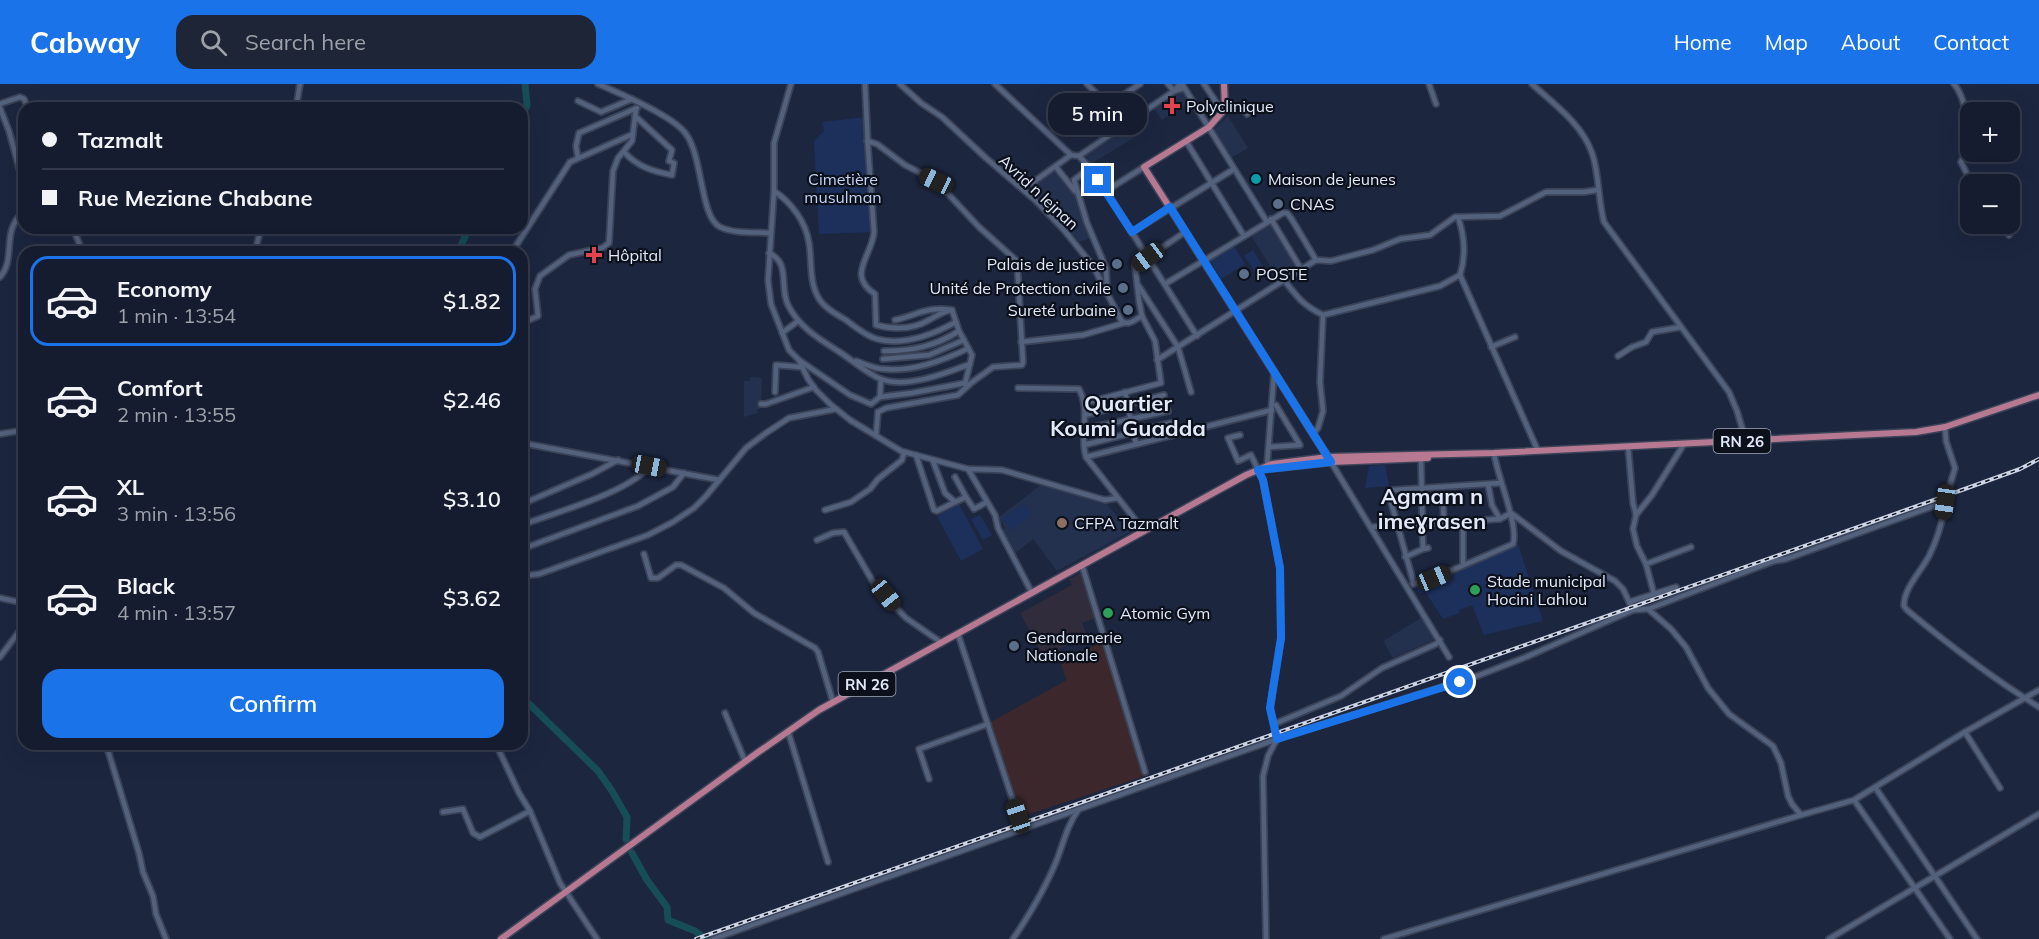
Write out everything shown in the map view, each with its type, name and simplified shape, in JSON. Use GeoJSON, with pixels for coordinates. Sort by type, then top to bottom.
{"type":"FeatureCollection","features":[{"type":"Feature","properties":{"kind":"main road"},"geometry":{"type":"LineString","coordinates":[[1224,84],[1225,107],[1209,126],[1144,167],[1329,460]]}},
{"type":"Feature","properties":{"kind":"main road","name":"RN 26"},"geometry":{"type":"LineString","coordinates":[[501,939],[788,731],[833,702],[1246,475],[1272,464],[1916,432],[1946,427],[2036,397]]}},
{"type":"Feature","properties":{"kind":"main road","name":"RN 26"},"geometry":{"type":"LineString","coordinates":[[1258,470],[1329,460],[1421,459],[1447,455]]}},
{"type":"Feature","properties":{"kind":"street"},"geometry":{"type":"LineString","coordinates":[[297,102],[300,84]]}},
{"type":"Feature","properties":{"kind":"street"},"geometry":{"type":"LineString","coordinates":[[598,84],[632,99],[681,128],[688,137],[700,169],[706,208],[715,224],[728,230],[771,233]]}},
{"type":"Feature","properties":{"kind":"street"},"geometry":{"type":"LineString","coordinates":[[791,84],[774,143],[774,191],[768,292],[789,350],[799,360],[850,395],[871,404],[879,411]]}},
{"type":"Feature","properties":{"kind":"street"},"geometry":{"type":"LineString","coordinates":[[865,84],[874,232],[873,244],[862,261],[861,268],[863,282],[875,294],[876,325],[890,329],[909,328],[926,322],[945,310],[952,310]]}},
{"type":"Feature","properties":{"kind":"street","name":"Avrid n lejnan"},"geometry":{"type":"LineString","coordinates":[[900,84],[942,117],[1035,200],[1072,239],[1101,279],[1124,323]]}},
{"type":"Feature","properties":{"kind":"street"},"geometry":{"type":"LineString","coordinates":[[994,84],[1071,155],[1079,156],[1090,168],[1197,336]]}},
{"type":"Feature","properties":{"kind":"street"},"geometry":{"type":"LineString","coordinates":[[1087,84],[1125,123]]}},
{"type":"Feature","properties":{"kind":"street"},"geometry":{"type":"LineString","coordinates":[[1126,84],[1131,90]]}},
{"type":"Feature","properties":{"kind":"street"},"geometry":{"type":"LineString","coordinates":[[1108,105],[1140,84]]}},
{"type":"Feature","properties":{"kind":"street"},"geometry":{"type":"LineString","coordinates":[[1168,84],[1174,91]]}},
{"type":"Feature","properties":{"kind":"street"},"geometry":{"type":"LineString","coordinates":[[1204,84],[1220,108],[1242,107],[1246,114]]}},
{"type":"Feature","properties":{"kind":"street"},"geometry":{"type":"LineString","coordinates":[[1429,84],[1436,104]]}},
{"type":"Feature","properties":{"kind":"street"},"geometry":{"type":"LineString","coordinates":[[1532,84],[1582,133],[1593,154],[1597,190],[1604,222],[1729,392],[1746,441]]}},
{"type":"Feature","properties":{"kind":"street"},"geometry":{"type":"LineString","coordinates":[[1953,84],[1961,96],[1966,115],[1971,153],[1960,162],[1967,174]]}},
{"type":"Feature","properties":{"kind":"street"},"geometry":{"type":"LineString","coordinates":[[1079,156],[1181,85],[1301,269]]}},
{"type":"Feature","properties":{"kind":"street"},"geometry":{"type":"LineString","coordinates":[[18,164],[0,106],[23,97],[25,102]]}},
{"type":"Feature","properties":{"kind":"street"},"geometry":{"type":"LineString","coordinates":[[578,101],[601,112],[632,99]]}},
{"type":"Feature","properties":{"kind":"street"},"geometry":{"type":"LineString","coordinates":[[528,320],[538,316],[535,289],[540,276],[569,255],[603,248],[609,243],[614,171],[618,158],[632,141],[635,112],[640,104]]}},
{"type":"Feature","properties":{"kind":"street"},"geometry":{"type":"LineString","coordinates":[[624,152],[649,171],[672,175],[674,163],[669,161],[672,150],[635,112]]}},
{"type":"Feature","properties":{"kind":"street"},"geometry":{"type":"LineString","coordinates":[[579,158],[576,146],[579,133],[635,112]]}},
{"type":"Feature","properties":{"kind":"street"},"geometry":{"type":"LineString","coordinates":[[528,227],[570,162],[633,134]]}},
{"type":"Feature","properties":{"kind":"street"},"geometry":{"type":"LineString","coordinates":[[867,141],[877,144],[905,165],[936,181],[979,227],[1017,261],[1021,342],[1022,365],[993,367],[958,395],[949,398],[879,411]]}},
{"type":"Feature","properties":{"kind":"street"},"geometry":{"type":"LineString","coordinates":[[1186,141],[1244,236]]}},
{"type":"Feature","properties":{"kind":"street"},"geometry":{"type":"LineString","coordinates":[[1032,183],[1071,155]]}},
{"type":"Feature","properties":{"kind":"street"},"geometry":{"type":"LineString","coordinates":[[1056,166],[1078,195]]}},
{"type":"Feature","properties":{"kind":"street"},"geometry":{"type":"LineString","coordinates":[[1106,191],[1144,167]]}},
{"type":"Feature","properties":{"kind":"street"},"geometry":{"type":"LineString","coordinates":[[1090,168],[1074,180],[1107,275],[1107,290]]}},
{"type":"Feature","properties":{"kind":"street"},"geometry":{"type":"LineString","coordinates":[[1132,232],[1234,169]]}},
{"type":"Feature","properties":{"kind":"street"},"geometry":{"type":"LineString","coordinates":[[1157,360],[1316,260],[1331,261],[1373,250],[1400,239],[1430,235],[1458,217],[1500,216],[1546,192],[1597,190]]}},
{"type":"Feature","properties":{"kind":"street"},"geometry":{"type":"LineString","coordinates":[[774,191],[789,202],[803,225],[809,242],[817,296],[828,308],[870,336],[884,340],[923,336],[935,333],[956,322]]}},
{"type":"Feature","properties":{"kind":"street"},"geometry":{"type":"LineString","coordinates":[[1165,284],[1283,213],[1287,213],[1316,260]]}},
{"type":"Feature","properties":{"kind":"street"},"geometry":{"type":"LineString","coordinates":[[0,277],[5,269],[3,246],[6,225],[18,215]]}},
{"type":"Feature","properties":{"kind":"street"},"geometry":{"type":"LineString","coordinates":[[1458,217],[1465,249],[1460,275],[1538,451]]}},
{"type":"Feature","properties":{"kind":"street"},"geometry":{"type":"LineString","coordinates":[[1085,403],[1161,383],[1155,341],[1142,316],[1135,266],[1185,232]]}},
{"type":"Feature","properties":{"kind":"street"},"geometry":{"type":"LineString","coordinates":[[769,253],[778,258],[782,264],[785,298],[798,321],[821,341],[881,379],[899,381],[928,378],[970,364]]}},
{"type":"Feature","properties":{"kind":"street"},"geometry":{"type":"LineString","coordinates":[[1101,279],[1107,275]]}},
{"type":"Feature","properties":{"kind":"street"},"geometry":{"type":"LineString","coordinates":[[1284,280],[1306,307],[1323,315],[1440,286],[1460,275]]}},
{"type":"Feature","properties":{"kind":"street"},"geometry":{"type":"LineString","coordinates":[[1136,283],[1178,347],[1191,392]]}},
{"type":"Feature","properties":{"kind":"street"},"geometry":{"type":"LineString","coordinates":[[895,320],[931,308],[952,310]]}},
{"type":"Feature","properties":{"kind":"street"},"geometry":{"type":"LineString","coordinates":[[952,310],[959,331],[972,355],[964,390]]}},
{"type":"Feature","properties":{"kind":"street"},"geometry":{"type":"LineString","coordinates":[[1313,434],[1318,428],[1323,411],[1320,382],[1323,315]]}},
{"type":"Feature","properties":{"kind":"street"},"geometry":{"type":"LineString","coordinates":[[1021,342],[1083,335],[1124,323],[1129,324],[1142,316]]}},
{"type":"Feature","properties":{"kind":"street"},"geometry":{"type":"LineString","coordinates":[[782,333],[798,321]]}},
{"type":"Feature","properties":{"kind":"street"},"geometry":{"type":"LineString","coordinates":[[1618,356],[1646,342],[1652,332],[1681,327]]}},
{"type":"Feature","properties":{"kind":"street"},"geometry":{"type":"LineString","coordinates":[[884,351],[921,349],[943,341],[959,331]]}},
{"type":"Feature","properties":{"kind":"street"},"geometry":{"type":"LineString","coordinates":[[1491,347],[1515,337]]}},
{"type":"Feature","properties":{"kind":"street"},"geometry":{"type":"LineString","coordinates":[[883,359],[929,355],[964,340]]}},
{"type":"Feature","properties":{"kind":"street"},"geometry":{"type":"LineString","coordinates":[[851,359],[882,369],[905,368],[932,364],[967,349]]}},
{"type":"Feature","properties":{"kind":"street"},"geometry":{"type":"LineString","coordinates":[[799,360],[814,387],[836,408],[850,420],[904,452],[968,469],[1002,470],[1105,500],[1118,498]]}},
{"type":"Feature","properties":{"kind":"street"},"geometry":{"type":"LineString","coordinates":[[775,392],[776,365],[801,367]]}},
{"type":"Feature","properties":{"kind":"street"},"geometry":{"type":"LineString","coordinates":[[1267,466],[1274,373]]}},
{"type":"Feature","properties":{"kind":"street"},"geometry":{"type":"LineString","coordinates":[[880,397],[881,379]]}},
{"type":"Feature","properties":{"kind":"street"},"geometry":{"type":"LineString","coordinates":[[871,404],[880,397],[922,392],[965,383]]}},
{"type":"Feature","properties":{"kind":"street"},"geometry":{"type":"LineString","coordinates":[[761,404],[814,387]]}},
{"type":"Feature","properties":{"kind":"street"},"geometry":{"type":"LineString","coordinates":[[1018,388],[1079,389],[1085,403],[1086,458],[1144,531]]}},
{"type":"Feature","properties":{"kind":"street"},"geometry":{"type":"LineString","coordinates":[[1125,393],[1136,444]]}},
{"type":"Feature","properties":{"kind":"street"},"geometry":{"type":"LineString","coordinates":[[1085,415],[1164,395]]}},
{"type":"Feature","properties":{"kind":"street"},"geometry":{"type":"LineString","coordinates":[[1269,447],[1300,445],[1276,405]]}},
{"type":"Feature","properties":{"kind":"street"},"geometry":{"type":"LineString","coordinates":[[528,575],[550,570],[648,535],[694,508],[746,448],[789,418],[836,408]]}},
{"type":"Feature","properties":{"kind":"street"},"geometry":{"type":"LineString","coordinates":[[1086,458],[1272,410]]}},
{"type":"Feature","properties":{"kind":"street"},"geometry":{"type":"LineString","coordinates":[[876,435],[879,411]]}},
{"type":"Feature","properties":{"kind":"street"},"geometry":{"type":"LineString","coordinates":[[1085,429],[1168,411]]}},
{"type":"Feature","properties":{"kind":"street"},"geometry":{"type":"LineString","coordinates":[[1084,445],[1171,423]]}},
{"type":"Feature","properties":{"kind":"street"},"geometry":{"type":"LineString","coordinates":[[1946,427],[1946,441],[1955,468],[1945,502],[1942,524],[1936,542],[1906,595],[1904,606],[1957,651],[2003,685],[2039,707]]}},
{"type":"Feature","properties":{"kind":"street"},"geometry":{"type":"LineString","coordinates":[[0,434],[18,431]]}},
{"type":"Feature","properties":{"kind":"street"},"geometry":{"type":"LineString","coordinates":[[1240,435],[1228,438],[1238,461],[1251,455],[1263,480],[1280,568],[1281,638],[1270,708],[1277,739],[1268,756],[1263,776],[1266,939]]}},
{"type":"Feature","properties":{"kind":"street"},"geometry":{"type":"LineString","coordinates":[[528,443],[719,480]]}},
{"type":"Feature","properties":{"kind":"street"},"geometry":{"type":"LineString","coordinates":[[1636,515],[1652,495],[1684,444]]}},
{"type":"Feature","properties":{"kind":"street"},"geometry":{"type":"LineString","coordinates":[[1628,446],[1636,515],[1633,529],[1654,594]]}},
{"type":"Feature","properties":{"kind":"street"},"geometry":{"type":"LineString","coordinates":[[825,510],[851,502],[870,489],[878,479],[902,460],[904,452]]}},
{"type":"Feature","properties":{"kind":"street"},"geometry":{"type":"LineString","coordinates":[[1408,587],[1513,544],[1515,539],[1510,513],[1494,453]]}},
{"type":"Feature","properties":{"kind":"street"},"geometry":{"type":"LineString","coordinates":[[916,455],[934,510],[937,511],[966,497]]}},
{"type":"Feature","properties":{"kind":"street"},"geometry":{"type":"LineString","coordinates":[[1405,557],[1426,548],[1422,524],[1421,459]]}},
{"type":"Feature","properties":{"kind":"street"},"geometry":{"type":"LineString","coordinates":[[528,501],[592,474],[618,460]]}},
{"type":"Feature","properties":{"kind":"street"},"geometry":{"type":"LineString","coordinates":[[1329,460],[1449,657]]}},
{"type":"Feature","properties":{"kind":"street"},"geometry":{"type":"LineString","coordinates":[[933,461],[945,493],[955,502]]}},
{"type":"Feature","properties":{"kind":"street"},"geometry":{"type":"LineString","coordinates":[[938,476],[950,465]]}},
{"type":"Feature","properties":{"kind":"street"},"geometry":{"type":"LineString","coordinates":[[528,523],[620,488],[642,475],[649,466]]}},
{"type":"Feature","properties":{"kind":"street"},"geometry":{"type":"LineString","coordinates":[[968,469],[1032,593]]}},
{"type":"Feature","properties":{"kind":"street"},"geometry":{"type":"LineString","coordinates":[[528,547],[638,506],[673,487],[684,473]]}},
{"type":"Feature","properties":{"kind":"street"},"geometry":{"type":"LineString","coordinates":[[955,477],[974,509],[987,502]]}},
{"type":"Feature","properties":{"kind":"street"},"geometry":{"type":"LineString","coordinates":[[1414,584],[1405,557],[1390,492],[1501,483]]}},
{"type":"Feature","properties":{"kind":"street"},"geometry":{"type":"LineString","coordinates":[[1488,484],[1492,505],[1500,519]]}},
{"type":"Feature","properties":{"kind":"street"},"geometry":{"type":"LineString","coordinates":[[1444,523],[1445,498]]}},
{"type":"Feature","properties":{"kind":"street"},"geometry":{"type":"LineString","coordinates":[[713,939],[1277,739],[1478,676],[1537,653],[1633,610],[1648,609],[1774,561],[1786,559],[1945,502]]}},
{"type":"Feature","properties":{"kind":"street"},"geometry":{"type":"LineString","coordinates":[[1371,527],[1500,519],[1510,513]]}},
{"type":"Feature","properties":{"kind":"street"},"geometry":{"type":"LineString","coordinates":[[1510,513],[1561,551],[1614,581],[1623,589],[1633,610]]}},
{"type":"Feature","properties":{"kind":"street"},"geometry":{"type":"LineString","coordinates":[[1462,522],[1463,565]]}},
{"type":"Feature","properties":{"kind":"street"},"geometry":{"type":"LineString","coordinates":[[817,540],[833,533],[844,532],[876,587],[906,618],[942,643]]}},
{"type":"Feature","properties":{"kind":"street"},"geometry":{"type":"LineString","coordinates":[[1646,564],[1691,547]]}},
{"type":"Feature","properties":{"kind":"street"},"geometry":{"type":"LineString","coordinates":[[644,554],[651,578],[658,578],[676,565],[681,565],[724,588],[754,614],[815,648],[833,702]]}},
{"type":"Feature","properties":{"kind":"street"},"geometry":{"type":"LineString","coordinates":[[1082,565],[1145,772]]}},
{"type":"Feature","properties":{"kind":"street"},"geometry":{"type":"LineString","coordinates":[[1629,602],[1676,587]]}},
{"type":"Feature","properties":{"kind":"street"},"geometry":{"type":"LineString","coordinates":[[0,598],[18,602]]}},
{"type":"Feature","properties":{"kind":"street"},"geometry":{"type":"LineString","coordinates":[[1648,609],[1671,629],[1686,647],[1708,688],[1729,714],[1773,746],[1781,763],[1788,796],[1801,815]]}},
{"type":"Feature","properties":{"kind":"street"},"geometry":{"type":"LineString","coordinates":[[0,657],[18,633]]}},
{"type":"Feature","properties":{"kind":"street"},"geometry":{"type":"LineString","coordinates":[[958,634],[1018,816]]}},
{"type":"Feature","properties":{"kind":"street"},"geometry":{"type":"LineString","coordinates":[[1274,724],[1341,696],[1382,668],[1436,644],[1440,639]]}},
{"type":"Feature","properties":{"kind":"street"},"geometry":{"type":"LineString","coordinates":[[1384,939],[1854,800],[2039,690]]}},
{"type":"Feature","properties":{"kind":"street"},"geometry":{"type":"LineString","coordinates":[[725,713],[746,761]]}},
{"type":"Feature","properties":{"kind":"street"},"geometry":{"type":"LineString","coordinates":[[929,779],[919,749],[988,724]]}},
{"type":"Feature","properties":{"kind":"street"},"geometry":{"type":"LineString","coordinates":[[788,731],[828,862]]}},
{"type":"Feature","properties":{"kind":"street"},"geometry":{"type":"LineString","coordinates":[[1965,732],[2000,788]]}},
{"type":"Feature","properties":{"kind":"street"},"geometry":{"type":"LineString","coordinates":[[108,750],[140,853],[143,872],[166,939]]}},
{"type":"Feature","properties":{"kind":"street"},"geometry":{"type":"LineString","coordinates":[[499,750],[530,812],[551,862],[597,939]]}},
{"type":"Feature","properties":{"kind":"street"},"geometry":{"type":"LineString","coordinates":[[1875,788],[1977,939]]}},
{"type":"Feature","properties":{"kind":"street"},"geometry":{"type":"LineString","coordinates":[[1854,800],[1950,939]]}},
{"type":"Feature","properties":{"kind":"street"},"geometry":{"type":"LineString","coordinates":[[443,812],[463,809],[473,833],[480,837],[530,812]]}},
{"type":"Feature","properties":{"kind":"street"},"geometry":{"type":"LineString","coordinates":[[1013,939],[1050,875],[1058,858],[1066,830],[1078,809]]}},
{"type":"Feature","properties":{"kind":"street"},"geometry":{"type":"LineString","coordinates":[[1829,939],[2039,814]]}},
{"type":"Feature","properties":{"kind":"shaded area","name":"Polyclinique"},"geometry":{"type":"Polygon","coordinates":[[[1182,91],[1189,103],[1162,120],[1154,109],[1182,91]]]}},
{"type":"Feature","properties":{"kind":"shaded area"},"geometry":{"type":"Polygon","coordinates":[[[1228,116],[1248,148],[1231,158],[1214,130],[1228,116]]]}},
{"type":"Feature","properties":{"kind":"shaded area"},"geometry":{"type":"Polygon","coordinates":[[[1134,125],[1140,134],[1091,164],[1085,154],[1134,125]]]}},
{"type":"Feature","properties":{"kind":"shaded area"},"geometry":{"type":"Polygon","coordinates":[[[1054,169],[1073,189],[1090,238],[1080,242],[1029,189],[1054,169]]]}},
{"type":"Feature","properties":{"kind":"shaded area"},"geometry":{"type":"Polygon","coordinates":[[[1270,222],[1299,268],[1279,281],[1251,235],[1270,222]]]}},
{"type":"Feature","properties":{"kind":"shaded area"},"geometry":{"type":"Polygon","coordinates":[[[750,377],[762,378],[761,408],[757,410],[758,413],[744,417],[744,381],[750,381],[750,377]]]}},
{"type":"Feature","properties":{"kind":"shaded area","name":"CFPA Tazmalt"},"geometry":{"type":"Polygon","coordinates":[[[1042,484],[1106,503],[1130,532],[1057,571],[1033,539],[1014,554],[1002,530],[1005,528],[999,517],[1042,484]]]}},
{"type":"Feature","properties":{"kind":"shaded area"},"geometry":{"type":"Polygon","coordinates":[[[1081,573],[1095,618],[1082,623],[1086,632],[1045,659],[1020,613],[1072,585],[1069,579],[1081,573]]]}},
{"type":"Feature","properties":{"kind":"shaded area"},"geometry":{"type":"Polygon","coordinates":[[[1422,617],[1433,640],[1393,658],[1385,640],[1422,617]]]}},
{"type":"Feature","properties":{"kind":"shaded area"},"geometry":{"type":"Polygon","coordinates":[[[1102,641],[1148,775],[1020,817],[989,723],[1067,680],[1061,665],[1102,641]]]}},
{"type":"Feature","properties":{"kind":"green space","name":"Cimetière musulman"},"geometry":{"type":"Polygon","coordinates":[[[865,117],[874,232],[819,234],[814,141],[824,131],[822,122],[865,117]]]}},
{"type":"Feature","properties":{"kind":"green space"},"geometry":{"type":"Polygon","coordinates":[[[1234,246],[1245,264],[1221,279],[1210,260],[1234,246]]]}},
{"type":"Feature","properties":{"kind":"green space"},"geometry":{"type":"Polygon","coordinates":[[[1253,250],[1265,270],[1257,275],[1244,256],[1253,250]]]}},
{"type":"Feature","properties":{"kind":"green space"},"geometry":{"type":"Polygon","coordinates":[[[1385,465],[1389,486],[1365,488],[1369,466],[1385,465]]]}},
{"type":"Feature","properties":{"kind":"green space"},"geometry":{"type":"Polygon","coordinates":[[[959,504],[983,549],[961,561],[937,516],[959,504]]]}},
{"type":"Feature","properties":{"kind":"green space"},"geometry":{"type":"Polygon","coordinates":[[[1024,504],[1032,515],[1012,530],[1003,519],[1024,504]]]}},
{"type":"Feature","properties":{"kind":"green space"},"geometry":{"type":"Polygon","coordinates":[[[980,515],[992,535],[983,540],[971,519],[980,515]]]}},
{"type":"Feature","properties":{"kind":"green space","name":"Stade municipal Hocini Lahlou"},"geometry":{"type":"Polygon","coordinates":[[[1518,544],[1543,621],[1484,635],[1472,605],[1459,610],[1460,613],[1443,619],[1426,593],[1419,593],[1416,588],[1518,544]]]}},
{"type":"Feature","properties":{"kind":"waterway"},"geometry":{"type":"LineString","coordinates":[[525,84],[527,102]]}},
{"type":"Feature","properties":{"kind":"waterway"},"geometry":{"type":"LineString","coordinates":[[461,246],[466,234]]}},
{"type":"Feature","properties":{"kind":"waterway"},"geometry":{"type":"LineString","coordinates":[[528,703],[598,771],[627,817],[626,839]]}},
{"type":"Feature","properties":{"kind":"waterway"},"geometry":{"type":"LineString","coordinates":[[632,853],[647,880],[667,907],[668,920],[695,931],[706,939]]}},
{"type":"Feature","properties":{"kind":"railway"},"geometry":{"type":"LineString","coordinates":[[696,939],[1948,495],[2020,469],[2039,459]]}},
{"type":"Feature","properties":{"kind":"place","name":"Polyclinique"},"geometry":{"type":"Point","coordinates":[1172,106]}},
{"type":"Feature","properties":{"kind":"place","name":"Maison de jeunes"},"geometry":{"type":"Point","coordinates":[1256,179]}},
{"type":"Feature","properties":{"kind":"place","name":"CNAS"},"geometry":{"type":"Point","coordinates":[1278,204]}},
{"type":"Feature","properties":{"kind":"place","name":"Hôpital"},"geometry":{"type":"Point","coordinates":[594,255]}},
{"type":"Feature","properties":{"kind":"place","name":"Palais de justice"},"geometry":{"type":"Point","coordinates":[1117,264]}},
{"type":"Feature","properties":{"kind":"place","name":"POSTE"},"geometry":{"type":"Point","coordinates":[1244,274]}},
{"type":"Feature","properties":{"kind":"place","name":"Unité de Protection civile"},"geometry":{"type":"Point","coordinates":[1123,288]}},
{"type":"Feature","properties":{"kind":"place","name":"Sureté urbaine"},"geometry":{"type":"Point","coordinates":[1128,310]}},
{"type":"Feature","properties":{"kind":"place","name":"CFPA Tazmalt"},"geometry":{"type":"Point","coordinates":[1062,523]}},
{"type":"Feature","properties":{"kind":"place","name":"Stade municipal Hocini Lahlou"},"geometry":{"type":"Point","coordinates":[1475,590]}},
{"type":"Feature","properties":{"kind":"place","name":"Atomic Gym"},"geometry":{"type":"Point","coordinates":[1108,613]}},
{"type":"Feature","properties":{"kind":"place","name":"Gendarmerie Nationale"},"geometry":{"type":"Point","coordinates":[1014,646]}},
{"type":"Feature","properties":{"kind":"district","name":"Quartier Koumi Guadda"},"geometry":{"type":"Point","coordinates":[1128,416]}},
{"type":"Feature","properties":{"kind":"district","name":"Agmam n imeɣrasen"},"geometry":{"type":"Point","coordinates":[1432,509]}},
{"type":"Feature","properties":{"kind":"route"},"geometry":{"type":"LineString","coordinates":[[1098,180],[1132,232],[1170,207],[1331,462],[1258,470],[1263,480],[1279,553],[1281,638],[1270,708],[1277,739],[1460,682]]}}]}
